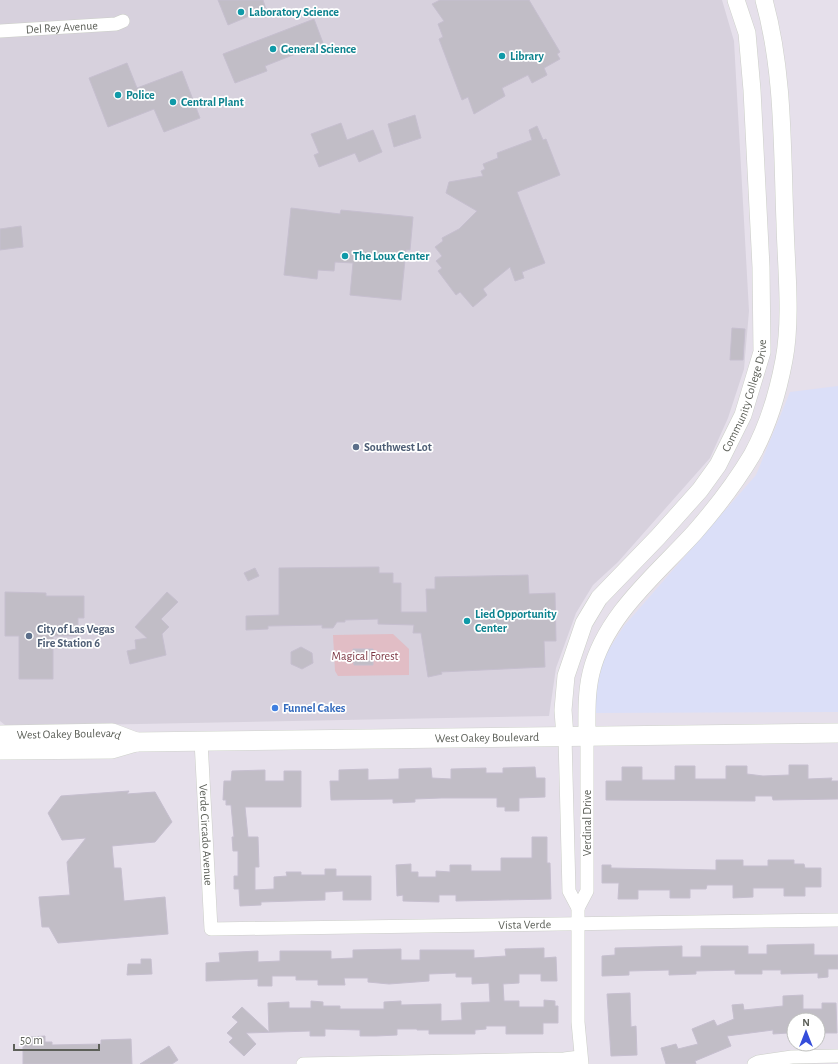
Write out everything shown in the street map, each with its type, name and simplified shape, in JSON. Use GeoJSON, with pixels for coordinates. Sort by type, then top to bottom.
{"type":"FeatureCollection","features":[{"type":"Feature","properties":{"kind":"main road","name":"West Oakey Boulevard"},"geometry":{"type":"LineString","coordinates":[[0,735],[74,742],[112,749],[136,742],[838,734]]}},
{"type":"Feature","properties":{"kind":"main road","name":"West Oakey Boulevard"},"geometry":{"type":"LineString","coordinates":[[0,750],[74,742]]}},
{"type":"Feature","properties":{"kind":"street","name":"Community College Drive"},"geometry":{"type":"LineString","coordinates":[[565,738],[563,693],[571,659],[584,623],[599,598],[658,537],[700,490],[718,466],[743,416],[762,352],[761,267],[752,90],[747,33],[736,0]]}},
{"type":"Feature","properties":{"kind":"street"},"geometry":{"type":"LineString","coordinates":[[587,737],[587,694],[591,672],[597,655],[610,628],[630,601],[696,530],[725,494],[752,454],[772,408],[784,358],[788,307],[779,91],[770,23],[764,0]]}},
{"type":"Feature","properties":{"kind":"street","name":"Del Rey Avenue"},"geometry":{"type":"LineString","coordinates":[[0,31],[108,25],[124,21]]}},
{"type":"Feature","properties":{"kind":"street"},"geometry":{"type":"LineString","coordinates":[[761,267],[786,269]]}},
{"type":"Feature","properties":{"kind":"street"},"geometry":{"type":"LineString","coordinates":[[743,416],[764,428]]}},
{"type":"Feature","properties":{"kind":"street"},"geometry":{"type":"LineString","coordinates":[[612,584],[630,601]]}},
{"type":"Feature","properties":{"kind":"street","name":"Verdinal Drive"},"geometry":{"type":"LineString","coordinates":[[578,908],[587,891],[587,737]]}},
{"type":"Feature","properties":{"kind":"street","name":"Verdinal Drive"},"geometry":{"type":"LineString","coordinates":[[565,738],[569,891],[578,908],[579,924],[581,1060]]}},
{"type":"Feature","properties":{"kind":"street","name":"Verde Circado Avenue"},"geometry":{"type":"LineString","coordinates":[[201,741],[211,929]]}},
{"type":"Feature","properties":{"kind":"street","name":"Vista Verde"},"geometry":{"type":"LineString","coordinates":[[211,929],[838,920]]}},
{"type":"Feature","properties":{"kind":"street"},"geometry":{"type":"LineString","coordinates":[[754,1064],[758,1062],[792,1057],[838,1056]]}},
{"type":"Feature","properties":{"kind":"street"},"geometry":{"type":"LineString","coordinates":[[303,1064],[421,1063],[564,1059],[581,1060]]}},
{"type":"Feature","properties":{"kind":"shaded area"},"geometry":{"type":"Polygon","coordinates":[[[0,0],[722,0],[734,41],[749,311],[744,369],[728,418],[710,458],[618,562],[593,585],[576,613],[556,668],[549,716],[87,725],[5,725],[0,721],[0,0]]]}},
{"type":"Feature","properties":{"kind":"shaded area"},"geometry":{"type":"Polygon","coordinates":[[[838,386],[838,712],[593,713],[602,660],[624,626],[756,475],[790,392],[838,386]]]}},
{"type":"Feature","properties":{"kind":"green space","name":"Magical Forest"},"geometry":{"type":"Polygon","coordinates":[[[393,634],[409,649],[409,675],[338,676],[335,671],[333,635],[393,634]]]}},
{"type":"Feature","properties":{"kind":"building","name":"Laboratory Science"},"geometry":{"type":"Polygon","coordinates":[[[218,0],[263,0],[266,9],[228,25],[218,0]]]}},
{"type":"Feature","properties":{"kind":"building","name":"Library"},"geometry":{"type":"Polygon","coordinates":[[[440,0],[529,0],[560,52],[557,54],[560,59],[544,68],[547,75],[532,83],[528,75],[502,88],[505,96],[474,114],[468,97],[462,100],[439,39],[443,37],[438,24],[444,21],[432,4],[440,0]]]}},
{"type":"Feature","properties":{"kind":"building","name":"General Science"},"geometry":{"type":"Polygon","coordinates":[[[314,19],[323,43],[265,66],[267,71],[235,83],[223,54],[314,19]]]}},
{"type":"Feature","properties":{"kind":"building"},"geometry":{"type":"Polygon","coordinates":[[[127,63],[137,88],[182,71],[200,118],[164,132],[154,109],[108,127],[89,78],[127,63]]]}},
{"type":"Feature","properties":{"kind":"building"},"geometry":{"type":"Polygon","coordinates":[[[415,115],[421,138],[394,147],[388,124],[415,115]]]}},
{"type":"Feature","properties":{"kind":"building"},"geometry":{"type":"Polygon","coordinates":[[[341,123],[347,140],[373,130],[382,152],[359,162],[355,153],[319,167],[314,155],[319,153],[311,134],[341,123]]]}},
{"type":"Feature","properties":{"kind":"building"},"geometry":{"type":"Polygon","coordinates":[[[537,126],[543,140],[546,139],[560,175],[517,192],[545,263],[522,272],[524,278],[515,281],[510,267],[483,289],[487,295],[473,307],[460,292],[456,295],[438,271],[442,268],[436,261],[442,256],[435,247],[443,241],[442,238],[459,229],[477,211],[446,193],[449,182],[483,176],[481,171],[485,169],[483,164],[498,158],[497,153],[532,140],[529,130],[537,126]]]}},
{"type":"Feature","properties":{"kind":"building","name":"The Loux Center"},"geometry":{"type":"Polygon","coordinates":[[[291,208],[340,214],[341,210],[413,217],[410,250],[406,250],[401,300],[350,295],[353,263],[335,262],[334,271],[318,270],[317,279],[284,275],[291,208]]]}},
{"type":"Feature","properties":{"kind":"building"},"geometry":{"type":"Polygon","coordinates":[[[21,226],[23,247],[0,250],[0,229],[21,226]]]}},
{"type":"Feature","properties":{"kind":"building"},"geometry":{"type":"Polygon","coordinates":[[[732,328],[745,329],[743,360],[730,360],[732,328]]]}},
{"type":"Feature","properties":{"kind":"building","name":"Lied Opportunity Center"},"geometry":{"type":"Polygon","coordinates":[[[379,567],[379,573],[393,573],[393,583],[401,583],[401,612],[427,612],[426,589],[435,589],[435,577],[528,575],[529,594],[555,593],[556,641],[544,641],[545,667],[441,672],[442,674],[428,677],[421,633],[413,633],[414,625],[378,624],[378,619],[345,620],[345,622],[337,622],[333,628],[322,628],[322,625],[268,626],[268,629],[246,630],[246,616],[279,615],[279,568],[379,567]]]}},
{"type":"Feature","properties":{"kind":"building"},"geometry":{"type":"Polygon","coordinates":[[[255,568],[259,576],[248,581],[244,573],[255,568]]]}},
{"type":"Feature","properties":{"kind":"building","name":"City of Las Vegas Fire Station 6"},"geometry":{"type":"Polygon","coordinates":[[[5,592],[46,593],[46,596],[84,596],[84,618],[78,618],[78,636],[53,636],[53,679],[19,679],[19,636],[5,636],[5,592]]]}},
{"type":"Feature","properties":{"kind":"building"},"geometry":{"type":"Polygon","coordinates":[[[167,592],[178,602],[161,619],[169,627],[162,634],[166,655],[130,664],[127,651],[136,649],[135,640],[147,638],[135,627],[167,592]]]}},
{"type":"Feature","properties":{"kind":"building"},"geometry":{"type":"Polygon","coordinates":[[[301,647],[312,653],[313,663],[302,669],[291,664],[291,652],[301,647]]]}},
{"type":"Feature","properties":{"kind":"building"},"geometry":{"type":"Polygon","coordinates":[[[353,649],[373,649],[373,665],[354,665],[353,649]]]}},
{"type":"Feature","properties":{"kind":"building"},"geometry":{"type":"Polygon","coordinates":[[[789,765],[808,765],[808,779],[832,778],[831,781],[838,781],[838,799],[773,800],[772,796],[755,796],[755,801],[606,800],[606,781],[622,781],[622,767],[642,767],[642,780],[675,780],[675,766],[695,766],[695,779],[726,779],[726,766],[747,766],[747,774],[763,776],[789,775],[789,765]]]}},
{"type":"Feature","properties":{"kind":"building"},"geometry":{"type":"Polygon","coordinates":[[[535,767],[536,778],[545,778],[545,797],[519,798],[519,811],[505,811],[505,807],[497,807],[497,798],[415,799],[415,802],[393,803],[393,799],[331,800],[330,781],[339,781],[339,770],[368,769],[368,780],[399,779],[399,769],[431,768],[432,778],[451,779],[451,769],[486,768],[486,773],[503,773],[503,768],[535,767]]]}},
{"type":"Feature","properties":{"kind":"building"},"geometry":{"type":"Polygon","coordinates":[[[265,770],[265,781],[284,781],[284,771],[301,771],[301,807],[245,807],[248,837],[258,837],[259,867],[255,867],[255,890],[274,889],[274,877],[287,876],[286,872],[301,872],[301,875],[325,875],[325,869],[336,869],[336,876],[371,876],[371,900],[343,900],[343,891],[325,892],[325,900],[261,902],[261,905],[240,906],[239,889],[234,889],[234,876],[238,876],[238,851],[233,851],[232,837],[234,837],[231,805],[226,805],[226,800],[223,800],[224,781],[231,781],[232,771],[265,770]]]}},
{"type":"Feature","properties":{"kind":"building"},"geometry":{"type":"Polygon","coordinates":[[[129,791],[127,794],[155,792],[172,822],[155,842],[112,846],[114,868],[121,868],[124,901],[165,897],[168,934],[58,943],[49,927],[42,927],[39,897],[70,895],[67,862],[86,838],[62,840],[48,813],[61,796],[129,791]]]}},
{"type":"Feature","properties":{"kind":"building"},"geometry":{"type":"Polygon","coordinates":[[[532,837],[547,837],[547,863],[550,863],[551,899],[456,901],[456,895],[439,895],[439,902],[403,901],[403,895],[397,896],[396,865],[411,864],[411,872],[418,872],[418,877],[436,877],[436,871],[450,872],[450,865],[471,865],[471,871],[501,871],[501,858],[532,858],[532,837]]]}},
{"type":"Feature","properties":{"kind":"building"},"geometry":{"type":"Polygon","coordinates":[[[716,860],[743,860],[743,866],[768,866],[768,860],[794,860],[794,864],[804,864],[805,868],[821,868],[821,887],[805,887],[805,896],[784,896],[784,888],[753,888],[753,897],[733,898],[733,885],[707,885],[706,889],[690,889],[690,898],[670,898],[670,890],[638,890],[638,899],[618,899],[619,883],[602,883],[602,865],[611,865],[611,868],[716,870],[716,860]]]}},
{"type":"Feature","properties":{"kind":"building"},"geometry":{"type":"Polygon","coordinates":[[[814,944],[814,955],[838,955],[838,969],[828,969],[828,977],[818,978],[818,973],[781,974],[781,970],[762,970],[762,974],[735,974],[735,970],[696,971],[696,974],[669,975],[669,970],[629,971],[629,975],[602,976],[602,956],[615,955],[615,948],[682,946],[682,957],[701,957],[701,946],[748,946],[748,954],[767,954],[767,945],[814,944]]]}},
{"type":"Feature","properties":{"kind":"building"},"geometry":{"type":"Polygon","coordinates":[[[544,948],[544,958],[556,957],[557,981],[541,981],[541,974],[519,974],[519,983],[503,984],[504,1001],[519,1001],[519,1007],[544,1007],[544,1000],[555,1001],[555,1006],[558,1006],[558,1023],[543,1023],[543,1034],[506,1034],[506,1026],[486,1026],[486,1029],[475,1030],[475,1034],[429,1034],[429,1030],[417,1029],[397,1029],[397,1035],[376,1036],[360,1036],[360,1030],[325,1029],[325,1036],[310,1036],[310,1031],[246,1033],[256,1044],[244,1056],[229,1042],[233,1038],[227,1033],[238,1022],[232,1017],[242,1007],[269,1032],[268,1003],[289,1002],[289,1008],[311,1008],[311,1001],[323,1002],[323,1006],[340,1006],[340,1009],[384,1009],[384,1002],[401,1001],[401,1005],[441,1004],[441,1021],[462,1020],[461,1003],[490,1002],[489,983],[472,984],[472,977],[456,977],[456,973],[429,974],[429,981],[389,984],[368,982],[368,978],[344,978],[345,985],[318,985],[318,980],[296,980],[296,976],[272,976],[272,986],[258,986],[258,979],[206,981],[206,963],[220,962],[219,953],[258,951],[258,962],[280,961],[280,951],[331,951],[331,959],[353,958],[353,950],[401,949],[401,960],[420,960],[420,950],[474,950],[474,958],[506,956],[505,949],[544,948]]]}},
{"type":"Feature","properties":{"kind":"building"},"geometry":{"type":"Polygon","coordinates":[[[141,959],[151,959],[152,974],[127,975],[128,964],[141,964],[141,959]]]}},
{"type":"Feature","properties":{"kind":"building"},"geometry":{"type":"Polygon","coordinates":[[[630,993],[631,1027],[636,1026],[637,1055],[611,1056],[607,994],[630,993]]]}},
{"type":"Feature","properties":{"kind":"building"},"geometry":{"type":"Polygon","coordinates":[[[803,995],[803,1009],[822,1009],[822,1003],[836,1003],[837,1033],[826,1033],[826,1012],[786,1012],[786,1033],[773,1034],[773,1030],[727,1036],[731,1046],[695,1061],[696,1064],[666,1064],[661,1048],[676,1044],[678,1049],[698,1044],[692,1029],[714,1020],[717,1026],[734,1019],[732,1005],[743,1004],[744,1010],[783,1006],[783,996],[803,995]]]}},
{"type":"Feature","properties":{"kind":"building"},"geometry":{"type":"Polygon","coordinates":[[[45,1036],[45,1042],[52,1042],[52,1045],[101,1044],[101,1040],[131,1039],[132,1064],[23,1064],[23,1043],[30,1043],[29,1037],[45,1036]]]}},
{"type":"Feature","properties":{"kind":"building"},"geometry":{"type":"Polygon","coordinates":[[[169,1046],[178,1060],[172,1064],[140,1064],[169,1046]]]}},
{"type":"Feature","properties":{"kind":"place","name":"Laboratory Science"},"geometry":{"type":"Point","coordinates":[241,12]}},
{"type":"Feature","properties":{"kind":"place","name":"General Science"},"geometry":{"type":"Point","coordinates":[273,49]}},
{"type":"Feature","properties":{"kind":"place","name":"Library"},"geometry":{"type":"Point","coordinates":[502,56]}},
{"type":"Feature","properties":{"kind":"place","name":"Police"},"geometry":{"type":"Point","coordinates":[118,95]}},
{"type":"Feature","properties":{"kind":"place","name":"Central Plant"},"geometry":{"type":"Point","coordinates":[173,102]}},
{"type":"Feature","properties":{"kind":"place","name":"The Loux Center"},"geometry":{"type":"Point","coordinates":[345,256]}},
{"type":"Feature","properties":{"kind":"place","name":"Southwest Lot"},"geometry":{"type":"Point","coordinates":[356,447]}},
{"type":"Feature","properties":{"kind":"place","name":"Lied Opportunity Center"},"geometry":{"type":"Point","coordinates":[467,621]}},
{"type":"Feature","properties":{"kind":"place","name":"City of Las Vegas Fire Station 6"},"geometry":{"type":"Point","coordinates":[29,636]}},
{"type":"Feature","properties":{"kind":"place","name":"Funnel Cakes"},"geometry":{"type":"Point","coordinates":[275,708]}}]}
